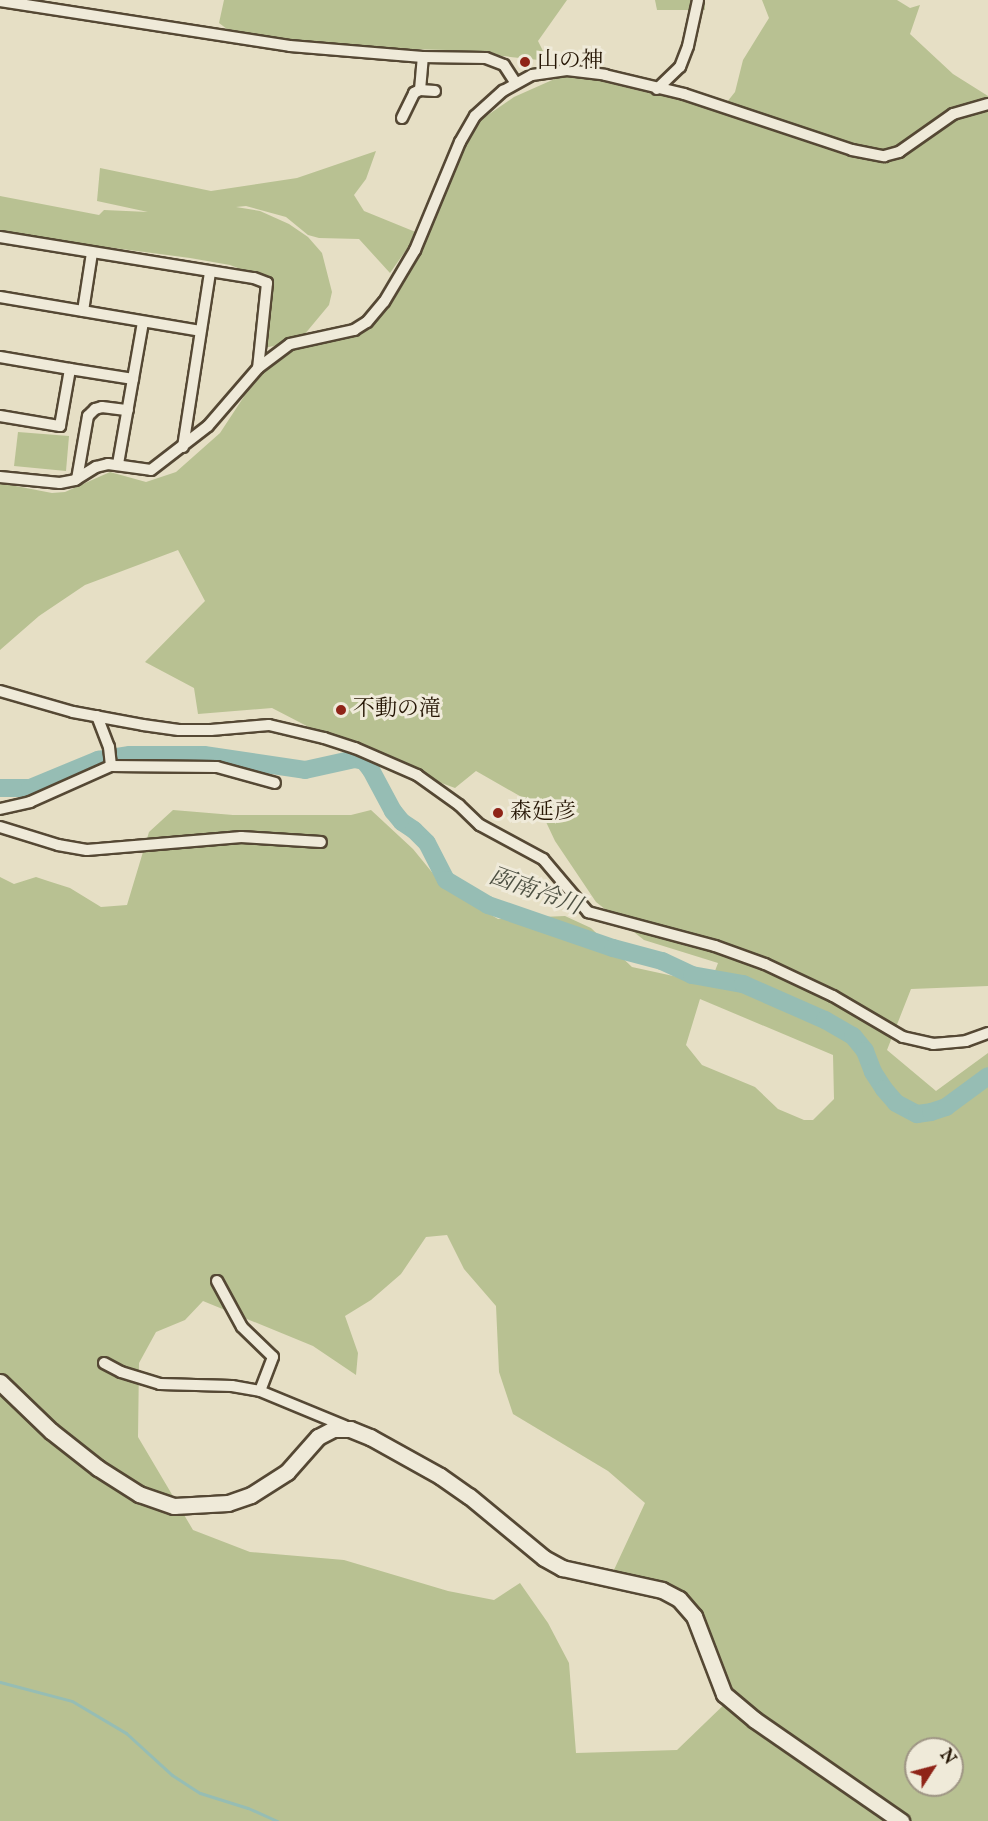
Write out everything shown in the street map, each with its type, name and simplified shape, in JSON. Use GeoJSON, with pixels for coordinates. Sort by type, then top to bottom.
{"type":"FeatureCollection","features":[{"type":"Feature","properties":{"kind":"street"},"geometry":{"type":"LineString","coordinates":[[657,89],[680,67],[688,46],[698,0]]}},
{"type":"Feature","properties":{"kind":"street"},"geometry":{"type":"LineString","coordinates":[[0,1],[290,46],[423,57],[495,60],[504,65],[515,82]]}},
{"type":"Feature","properties":{"kind":"street"},"geometry":{"type":"LineString","coordinates":[[420,90],[423,57]]}},
{"type":"Feature","properties":{"kind":"street"},"geometry":{"type":"LineString","coordinates":[[0,477],[60,483],[77,479],[96,467],[118,464],[151,470],[208,426],[258,368],[290,344],[354,330],[376,313],[415,250],[460,142],[475,116],[515,82],[532,75],[567,70],[588,71],[684,94],[852,150],[884,156],[899,152],[953,114],[988,105]]}},
{"type":"Feature","properties":{"kind":"street"},"geometry":{"type":"LineString","coordinates":[[402,118],[414,93],[420,90],[435,91]]}},
{"type":"Feature","properties":{"kind":"street"},"geometry":{"type":"LineString","coordinates":[[0,237],[210,273],[254,278],[267,283],[258,368]]}},
{"type":"Feature","properties":{"kind":"street"},"geometry":{"type":"LineString","coordinates":[[83,311],[92,253]]}},
{"type":"Feature","properties":{"kind":"street"},"geometry":{"type":"LineString","coordinates":[[183,447],[210,273]]}},
{"type":"Feature","properties":{"kind":"street"},"geometry":{"type":"LineString","coordinates":[[0,297],[200,331]]}},
{"type":"Feature","properties":{"kind":"street"},"geometry":{"type":"LineString","coordinates":[[118,464],[143,322]]}},
{"type":"Feature","properties":{"kind":"street"},"geometry":{"type":"LineString","coordinates":[[0,357],[133,379]]}},
{"type":"Feature","properties":{"kind":"street"},"geometry":{"type":"LineString","coordinates":[[0,416],[60,426],[70,369]]}},
{"type":"Feature","properties":{"kind":"street"},"geometry":{"type":"LineString","coordinates":[[77,479],[85,427],[91,412],[102,407],[128,410]]}},
{"type":"Feature","properties":{"kind":"street"},"geometry":{"type":"LineString","coordinates":[[0,691],[97,716],[178,729],[269,725],[355,748],[417,775],[459,805],[480,825],[543,859],[588,912],[715,946],[765,964],[833,996],[903,1037],[933,1044],[966,1041],[988,1033]]}},
{"type":"Feature","properties":{"kind":"street"},"geometry":{"type":"LineString","coordinates":[[97,716],[109,747],[111,766]]}},
{"type":"Feature","properties":{"kind":"street"},"geometry":{"type":"LineString","coordinates":[[0,809],[30,802],[111,766],[217,768],[275,783]]}},
{"type":"Feature","properties":{"kind":"street"},"geometry":{"type":"LineString","coordinates":[[0,827],[58,845],[87,850],[241,837],[321,842]]}},
{"type":"Feature","properties":{"kind":"street"},"geometry":{"type":"LineString","coordinates":[[217,1281],[242,1327],[273,1357],[260,1391]]}},
{"type":"Feature","properties":{"kind":"street"},"geometry":{"type":"LineString","coordinates":[[104,1363],[121,1372],[160,1384],[232,1386],[260,1391],[351,1429],[440,1476],[469,1496],[544,1558],[562,1568],[662,1590],[679,1599],[694,1616],[724,1694],[755,1720],[901,1821]]}},
{"type":"Feature","properties":{"kind":"street"},"geometry":{"type":"LineString","coordinates":[[0,1382],[51,1431],[98,1468],[139,1494],[174,1506],[218,1504],[252,1495],[286,1472],[318,1437],[333,1429],[351,1429]]}},
{"type":"Feature","properties":{"kind":"green space"},"geometry":{"type":"Polygon","coordinates":[[[224,0],[567,0],[538,41],[548,61],[447,50],[327,47],[227,29],[219,23],[224,0]]]}},
{"type":"Feature","properties":{"kind":"green space"},"geometry":{"type":"Polygon","coordinates":[[[655,0],[705,0],[705,10],[657,10],[655,0]]]}},
{"type":"Feature","properties":{"kind":"green space"},"geometry":{"type":"Polygon","coordinates":[[[762,0],[897,0],[910,8],[920,5],[910,34],[953,74],[988,96],[988,986],[911,989],[887,1050],[936,1091],[988,1053],[988,1821],[0,1821],[0,877],[14,884],[36,877],[70,888],[101,907],[127,905],[149,832],[173,810],[233,815],[351,815],[371,810],[413,849],[444,887],[498,919],[565,916],[591,928],[632,967],[710,984],[718,963],[644,940],[596,902],[555,841],[539,807],[476,771],[455,788],[357,752],[272,708],[198,714],[194,688],[145,662],[205,601],[178,550],[85,585],[39,616],[0,650],[0,483],[52,493],[65,492],[110,472],[146,482],[176,472],[220,433],[245,395],[287,346],[372,322],[423,229],[453,154],[482,119],[514,97],[568,73],[645,92],[723,107],[735,92],[743,60],[769,18],[762,0]],[[700,999],[686,1045],[702,1065],[755,1087],[778,1109],[804,1120],[813,1120],[834,1099],[833,1055],[700,999]],[[447,1235],[426,1237],[401,1274],[371,1300],[345,1316],[358,1353],[356,1375],[313,1346],[203,1301],[185,1320],[156,1332],[139,1363],[138,1437],[193,1530],[250,1552],[344,1560],[448,1591],[494,1600],[520,1583],[548,1623],[569,1663],[576,1753],[677,1750],[734,1695],[682,1591],[613,1572],[645,1503],[608,1471],[513,1414],[499,1372],[496,1306],[464,1269],[447,1235]]]}},
{"type":"Feature","properties":{"kind":"green space"},"geometry":{"type":"Polygon","coordinates":[[[376,151],[366,179],[354,195],[364,211],[418,233],[390,273],[359,239],[319,238],[308,235],[286,217],[246,206],[236,207],[260,211],[289,224],[308,237],[322,253],[332,292],[329,305],[304,335],[274,346],[263,348],[269,280],[230,265],[190,258],[0,233],[0,196],[99,215],[104,210],[148,212],[97,201],[100,168],[211,191],[297,178],[376,151]]]}},
{"type":"Feature","properties":{"kind":"green space"},"geometry":{"type":"Polygon","coordinates":[[[18,432],[69,436],[66,471],[14,466],[18,432]]]}},
{"type":"Feature","properties":{"kind":"waterway","name":"函南冷川"},"geometry":{"type":"LineString","coordinates":[[0,788],[30,788],[98,760],[130,755],[204,755],[305,770],[355,759],[364,761],[393,811],[402,822],[427,843],[446,880],[488,905],[613,948],[662,961],[692,975],[743,984],[825,1020],[853,1036],[865,1051],[873,1072],[884,1089],[896,1103],[917,1114],[946,1107],[988,1076]]}},
{"type":"Feature","properties":{"kind":"waterway"},"geometry":{"type":"LineString","coordinates":[[0,1682],[72,1701],[126,1733],[172,1775],[200,1793],[248,1808],[277,1821]]}},
{"type":"Feature","properties":{"kind":"place","name":"山の神"},"geometry":{"type":"Point","coordinates":[525,62]}},
{"type":"Feature","properties":{"kind":"place","name":"不動の滝"},"geometry":{"type":"Point","coordinates":[341,710]}},
{"type":"Feature","properties":{"kind":"place","name":"森延彦"},"geometry":{"type":"Point","coordinates":[498,813]}}]}
